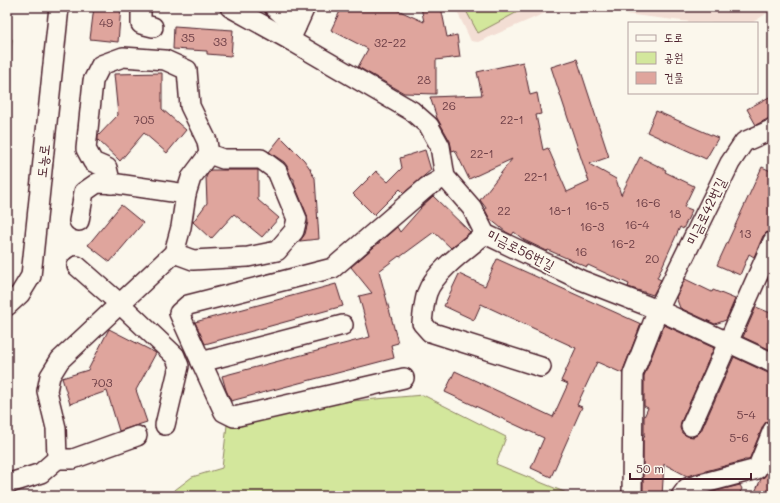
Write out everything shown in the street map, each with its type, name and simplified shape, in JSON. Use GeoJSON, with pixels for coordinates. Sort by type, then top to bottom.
{"type":"FeatureCollection","features":[{"type":"Feature","properties":{"kind":"street","name":"도농로"},"geometry":{"type":"LineString","coordinates":[[7,306],[20,294],[31,276],[59,7]]}},
{"type":"Feature","properties":{"kind":"street"},"geometry":{"type":"LineString","coordinates":[[141,7],[140,24],[153,27]]}},
{"type":"Feature","properties":{"kind":"street"},"geometry":{"type":"LineString","coordinates":[[230,7],[293,33],[412,111],[429,126],[440,146],[445,178],[427,187],[333,268],[188,305],[179,314],[224,412],[234,417],[404,378]]}},
{"type":"Feature","properties":{"kind":"street"},"geometry":{"type":"LineString","coordinates":[[274,7],[293,33]]}},
{"type":"Feature","properties":{"kind":"street"},"geometry":{"type":"LineString","coordinates":[[293,33],[305,7]]}},
{"type":"Feature","properties":{"kind":"street"},"geometry":{"type":"LineString","coordinates":[[57,459],[56,428],[47,391],[50,376],[60,360],[174,252],[181,227],[186,194],[191,178],[209,154],[207,141],[190,106],[187,70],[165,60],[123,56],[101,65],[93,81],[86,150],[93,162],[107,168],[111,184]]}},
{"type":"Feature","properties":{"kind":"street","name":"미금로42번길"},"geometry":{"type":"LineString","coordinates":[[632,496],[633,374],[658,310],[730,163],[744,142],[773,129]]}},
{"type":"Feature","properties":{"kind":"street"},"geometry":{"type":"LineString","coordinates":[[174,252],[193,260],[248,257],[277,251],[294,231],[297,219],[277,171],[261,159],[223,160],[209,154]]}},
{"type":"Feature","properties":{"kind":"street","name":"미금로56번길"},"geometry":{"type":"LineString","coordinates":[[445,178],[472,208],[485,234],[581,280],[658,310],[773,363]]}},
{"type":"Feature","properties":{"kind":"street"},"geometry":{"type":"LineString","coordinates":[[79,221],[84,192],[97,184],[111,184],[186,194]]}},
{"type":"Feature","properties":{"kind":"street"},"geometry":{"type":"LineString","coordinates":[[485,234],[454,259],[437,276],[427,292],[422,323],[430,332],[541,367]]}},
{"type":"Feature","properties":{"kind":"street"},"geometry":{"type":"LineString","coordinates":[[691,426],[773,241]]}},
{"type":"Feature","properties":{"kind":"street"},"geometry":{"type":"LineString","coordinates":[[77,266],[175,356],[179,366],[165,425]]}},
{"type":"Feature","properties":{"kind":"street"},"geometry":{"type":"LineString","coordinates":[[201,362],[343,324]]}},
{"type":"Feature","properties":{"kind":"street"},"geometry":{"type":"LineString","coordinates":[[681,496],[688,488],[757,469],[773,430]]}},
{"type":"Feature","properties":{"kind":"street"},"geometry":{"type":"LineString","coordinates":[[7,484],[41,473],[57,459],[73,459],[137,436]]}},
{"type":"Feature","properties":{"kind":"shaded area"},"geometry":{"type":"Polygon","coordinates":[[[455,7],[559,7],[478,42],[471,41],[455,7]]]}},
{"type":"Feature","properties":{"kind":"shaded area"},"geometry":{"type":"Polygon","coordinates":[[[571,7],[768,7],[770,11],[754,22],[691,22],[625,14],[597,8],[571,7]]]}},
{"type":"Feature","properties":{"kind":"green space"},"geometry":{"type":"Polygon","coordinates":[[[464,7],[527,7],[478,33],[464,7]]]}},
{"type":"Feature","properties":{"kind":"green space"},"geometry":{"type":"Polygon","coordinates":[[[7,39],[12,39],[9,88],[7,88],[7,39]]]}},
{"type":"Feature","properties":{"kind":"green space"},"geometry":{"type":"Polygon","coordinates":[[[423,395],[506,437],[496,464],[574,496],[167,496],[192,477],[222,468],[227,425],[305,405],[423,395]]]}},
{"type":"Feature","properties":{"kind":"building"},"geometry":{"type":"Polygon","coordinates":[[[94,7],[121,7],[118,42],[90,39],[94,7]]]}},
{"type":"Feature","properties":{"kind":"building"},"geometry":{"type":"Polygon","coordinates":[[[342,7],[391,7],[424,22],[421,7],[441,7],[447,37],[457,35],[460,57],[436,60],[436,94],[404,93],[358,67],[368,49],[331,30],[342,7]]]}},
{"type":"Feature","properties":{"kind":"building"},"geometry":{"type":"Polygon","coordinates":[[[174,26],[233,30],[231,56],[207,54],[207,51],[173,49],[174,26]]]}},
{"type":"Feature","properties":{"kind":"building"},"geometry":{"type":"Polygon","coordinates":[[[577,59],[609,157],[589,164],[616,179],[621,195],[640,157],[666,170],[665,172],[694,186],[684,207],[692,210],[683,229],[680,227],[657,278],[661,280],[653,295],[628,287],[629,284],[588,265],[587,267],[548,250],[547,251],[524,240],[514,232],[512,235],[490,219],[485,210],[486,208],[480,200],[512,159],[469,179],[455,150],[452,151],[450,141],[437,118],[430,97],[482,95],[477,72],[523,62],[530,95],[537,93],[541,114],[536,115],[543,150],[548,148],[567,192],[589,182],[551,67],[577,59]]]}},
{"type":"Feature","properties":{"kind":"building"},"geometry":{"type":"Polygon","coordinates":[[[162,73],[162,109],[186,130],[167,153],[144,133],[120,161],[98,140],[98,136],[118,115],[114,74],[162,73]]]}},
{"type":"Feature","properties":{"kind":"building"},"geometry":{"type":"Polygon","coordinates":[[[773,95],[773,116],[756,125],[747,109],[773,95]]]}},
{"type":"Feature","properties":{"kind":"building"},"geometry":{"type":"Polygon","coordinates":[[[656,111],[718,138],[706,159],[647,132],[656,111]]]}},
{"type":"Feature","properties":{"kind":"building"},"geometry":{"type":"Polygon","coordinates":[[[281,137],[304,160],[315,178],[319,239],[300,241],[305,234],[308,222],[307,215],[294,183],[294,179],[291,177],[287,166],[284,162],[269,152],[281,137]]]}},
{"type":"Feature","properties":{"kind":"building"},"geometry":{"type":"Polygon","coordinates":[[[425,150],[431,170],[404,193],[400,189],[374,215],[353,194],[376,171],[388,182],[402,168],[400,158],[425,150]]]}},
{"type":"Feature","properties":{"kind":"building"},"geometry":{"type":"Polygon","coordinates":[[[762,167],[773,172],[773,230],[767,232],[763,236],[754,257],[749,254],[740,275],[717,265],[762,167]]]}},
{"type":"Feature","properties":{"kind":"building"},"geometry":{"type":"Polygon","coordinates":[[[210,170],[258,170],[258,200],[279,218],[262,237],[234,214],[211,239],[193,222],[207,203],[206,177],[210,170]]]}},
{"type":"Feature","properties":{"kind":"building"},"geometry":{"type":"Polygon","coordinates":[[[433,196],[470,232],[451,248],[434,232],[379,271],[398,343],[391,345],[394,358],[231,401],[222,376],[370,337],[359,296],[372,293],[351,267],[397,227],[400,232],[420,208],[433,196]]]}},
{"type":"Feature","properties":{"kind":"building"},"geometry":{"type":"Polygon","coordinates":[[[121,205],[143,223],[110,262],[88,245],[121,205]]]}},
{"type":"Feature","properties":{"kind":"building"},"geometry":{"type":"Polygon","coordinates":[[[497,259],[641,324],[622,373],[597,362],[577,405],[582,407],[551,477],[531,468],[544,438],[445,392],[455,371],[553,417],[568,384],[561,381],[576,348],[481,304],[474,320],[444,306],[459,274],[485,286],[497,259]]]}},
{"type":"Feature","properties":{"kind":"building"},"geometry":{"type":"Polygon","coordinates":[[[685,279],[712,292],[713,290],[735,299],[726,320],[715,324],[680,308],[676,297],[685,279]]]}},
{"type":"Feature","properties":{"kind":"building"},"geometry":{"type":"Polygon","coordinates":[[[336,284],[343,306],[205,344],[195,322],[336,284]]]}},
{"type":"Feature","properties":{"kind":"building"},"geometry":{"type":"Polygon","coordinates":[[[756,307],[773,314],[773,351],[743,337],[756,307]]]}},
{"type":"Feature","properties":{"kind":"building"},"geometry":{"type":"Polygon","coordinates":[[[664,325],[714,348],[681,422],[680,428],[682,433],[693,437],[701,431],[734,357],[773,374],[773,419],[767,421],[763,426],[749,460],[744,460],[687,476],[664,464],[662,496],[643,496],[643,439],[645,436],[644,417],[648,408],[644,406],[644,376],[664,325]]]}},
{"type":"Feature","properties":{"kind":"building"},"geometry":{"type":"Polygon","coordinates":[[[109,329],[156,353],[136,390],[147,422],[119,431],[107,391],[70,404],[62,378],[88,370],[109,329]]]}},
{"type":"Feature","properties":{"kind":"building"},"geometry":{"type":"Polygon","coordinates":[[[773,459],[773,496],[764,496],[755,492],[761,479],[767,473],[773,459]]]}},
{"type":"Feature","properties":{"kind":"building"},"geometry":{"type":"Polygon","coordinates":[[[740,485],[742,489],[738,496],[705,496],[704,494],[740,485]]]}}]}
